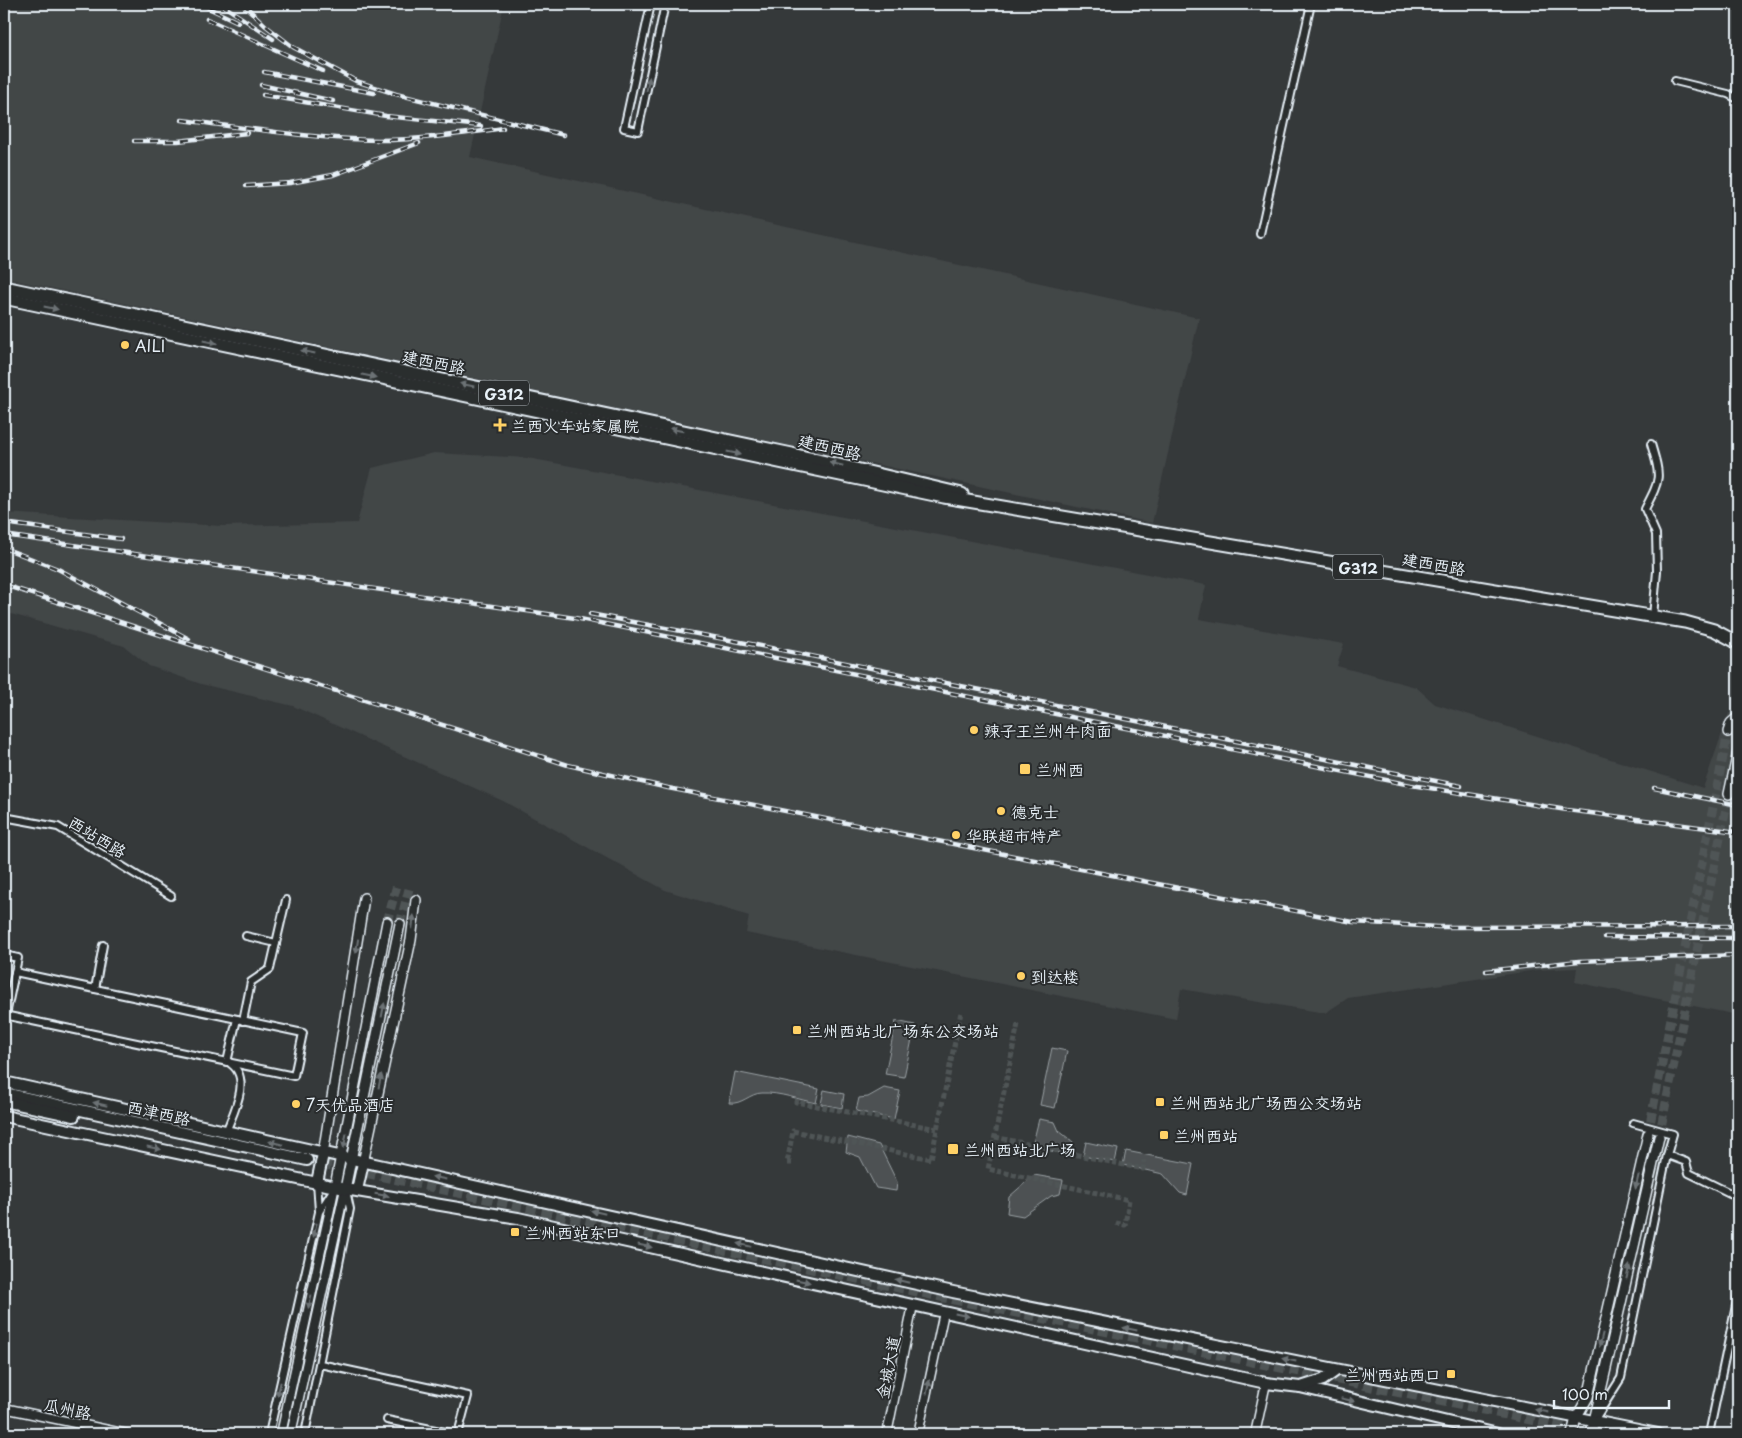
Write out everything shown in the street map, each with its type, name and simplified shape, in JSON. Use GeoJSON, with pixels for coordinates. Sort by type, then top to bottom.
{"type":"FeatureCollection","features":[{"type":"Feature","properties":{"kind":"highway","name":"建西西路"},"geometry":{"type":"LineString","coordinates":[[4,288],[792,454],[944,489],[1002,506]]}},
{"type":"Feature","properties":{"kind":"highway","name":"建西西路"},"geometry":{"type":"LineString","coordinates":[[4,298],[935,495],[1701,625],[1738,641]]}},
{"type":"Feature","properties":{"kind":"main road"},"geometry":{"type":"LineString","coordinates":[[1728,732],[1731,723],[1738,717]]}},
{"type":"Feature","properties":{"kind":"main road"},"geometry":{"type":"LineString","coordinates":[[1729,794],[1738,752]]}},
{"type":"Feature","properties":{"kind":"main road"},"geometry":{"type":"LineString","coordinates":[[317,1182],[364,898]]}},
{"type":"Feature","properties":{"kind":"main road"},"geometry":{"type":"LineString","coordinates":[[357,1190],[411,940],[416,900]]}},
{"type":"Feature","properties":{"kind":"main road"},"geometry":{"type":"LineString","coordinates":[[335,1186],[387,922]]}},
{"type":"Feature","properties":{"kind":"main road"},"geometry":{"type":"LineString","coordinates":[[346,1189],[400,924]]}},
{"type":"Feature","properties":{"kind":"main road"},"geometry":{"type":"LineString","coordinates":[[4,1082],[363,1163],[522,1195],[952,1292],[1658,1434]]}},
{"type":"Feature","properties":{"kind":"main road","name":"西津西路"},"geometry":{"type":"LineString","coordinates":[[4,1094],[307,1163],[4,1101]]}},
{"type":"Feature","properties":{"kind":"main road"},"geometry":{"type":"LineString","coordinates":[[4,1116],[346,1189],[518,1218],[1266,1383],[1300,1388],[1498,1434]]}},
{"type":"Feature","properties":{"kind":"main road"},"geometry":{"type":"LineString","coordinates":[[1572,1434],[1576,1418],[1588,1397],[1648,1134]]}},
{"type":"Feature","properties":{"kind":"main road"},"geometry":{"type":"LineString","coordinates":[[1592,1434],[1659,1137]]}},
{"type":"Feature","properties":{"kind":"main road"},"geometry":{"type":"LineString","coordinates":[[1300,1388],[1316,1383],[1337,1370]]}},
{"type":"Feature","properties":{"kind":"street"},"geometry":{"type":"LineString","coordinates":[[651,4],[624,128],[638,132],[666,4]]}},
{"type":"Feature","properties":{"kind":"street"},"geometry":{"type":"LineString","coordinates":[[1260,234],[1311,4]]}},
{"type":"Feature","properties":{"kind":"street"},"geometry":{"type":"LineString","coordinates":[[1675,81],[1728,94],[1738,99]]}},
{"type":"Feature","properties":{"kind":"street"},"geometry":{"type":"LineString","coordinates":[[1651,444],[1658,467],[1659,483],[1645,509],[1656,534],[1657,571],[1653,617]]}},
{"type":"Feature","properties":{"kind":"street","name":"西站西路"},"geometry":{"type":"LineString","coordinates":[[4,817],[58,828],[171,896]]}},
{"type":"Feature","properties":{"kind":"street"},"geometry":{"type":"LineString","coordinates":[[227,1062],[251,982],[270,969],[286,900]]}},
{"type":"Feature","properties":{"kind":"street"},"geometry":{"type":"LineString","coordinates":[[246,936],[276,943]]}},
{"type":"Feature","properties":{"kind":"street"},"geometry":{"type":"LineString","coordinates":[[95,989],[103,945]]}},
{"type":"Feature","properties":{"kind":"street"},"geometry":{"type":"LineString","coordinates":[[4,955],[18,958],[5,1015],[294,1076],[303,1033],[15,972]]}},
{"type":"Feature","properties":{"kind":"street"},"geometry":{"type":"LineString","coordinates":[[226,1132],[241,1084],[238,1071],[227,1062]]}},
{"type":"Feature","properties":{"kind":"street"},"geometry":{"type":"LineString","coordinates":[[1594,1422],[1621,1378],[1673,1134],[1633,1123]]}},
{"type":"Feature","properties":{"kind":"street"},"geometry":{"type":"LineString","coordinates":[[1667,1155],[1686,1162],[1689,1173],[1738,1197]]}},
{"type":"Feature","properties":{"kind":"street"},"geometry":{"type":"LineString","coordinates":[[269,1434],[319,1212],[317,1182]]}},
{"type":"Feature","properties":{"kind":"street"},"geometry":{"type":"LineString","coordinates":[[319,1212],[335,1186]]}},
{"type":"Feature","properties":{"kind":"street"},"geometry":{"type":"LineString","coordinates":[[281,1434],[335,1186]]}},
{"type":"Feature","properties":{"kind":"street"},"geometry":{"type":"LineString","coordinates":[[305,1434],[350,1210],[346,1189]]}},
{"type":"Feature","properties":{"kind":"street"},"geometry":{"type":"LineString","coordinates":[[291,1434],[346,1189]]}},
{"type":"Feature","properties":{"kind":"street"},"geometry":{"type":"LineString","coordinates":[[1709,1434],[1738,1296]]}},
{"type":"Feature","properties":{"kind":"street","name":"金城大道"},"geometry":{"type":"LineString","coordinates":[[887,1434],[913,1305]]}},
{"type":"Feature","properties":{"kind":"street"},"geometry":{"type":"LineString","coordinates":[[918,1434],[944,1312]]}},
{"type":"Feature","properties":{"kind":"street"},"geometry":{"type":"LineString","coordinates":[[320,1364],[468,1396],[457,1434],[387,1420]]}},
{"type":"Feature","properties":{"kind":"street"},"geometry":{"type":"LineString","coordinates":[[1255,1434],[1266,1383]]}},
{"type":"Feature","properties":{"kind":"street","name":"瓜州路"},"geometry":{"type":"LineString","coordinates":[[4,1408],[127,1434]]}},
{"type":"Feature","properties":{"kind":"shaded area"},"geometry":{"type":"Polygon","coordinates":[[[4,4],[504,4],[470,157],[1199,318],[1152,523],[4,278],[4,4]]]}},
{"type":"Feature","properties":{"kind":"shaded area"},"geometry":{"type":"Polygon","coordinates":[[[434,453],[528,458],[1206,585],[1199,619],[1344,644],[1337,666],[1416,687],[1435,704],[1703,788],[1729,713],[1738,708],[1738,1015],[1575,982],[1577,968],[1537,970],[1348,998],[1325,1013],[1181,989],[1176,1019],[746,933],[749,916],[665,890],[503,801],[293,706],[201,684],[149,666],[124,646],[4,612],[4,513],[222,526],[357,523],[372,468],[434,453]]]}},
{"type":"Feature","properties":{"kind":"shaded area"},"geometry":{"type":"Polygon","coordinates":[[[896,1021],[915,1025],[904,1077],[885,1074],[896,1021]]]}},
{"type":"Feature","properties":{"kind":"shaded area"},"geometry":{"type":"Polygon","coordinates":[[[1052,1048],[1067,1051],[1055,1108],[1040,1105],[1052,1048]]]}},
{"type":"Feature","properties":{"kind":"shaded area"},"geometry":{"type":"Polygon","coordinates":[[[735,1072],[819,1089],[816,1103],[782,1095],[762,1093],[738,1102],[729,1103],[735,1072]]]}},
{"type":"Feature","properties":{"kind":"shaded area"},"geometry":{"type":"Polygon","coordinates":[[[884,1088],[900,1091],[894,1119],[856,1111],[859,1098],[868,1097],[884,1088]]]}},
{"type":"Feature","properties":{"kind":"shaded area"},"geometry":{"type":"Polygon","coordinates":[[[824,1090],[844,1094],[842,1108],[821,1104],[824,1090]]]}},
{"type":"Feature","properties":{"kind":"shaded area"},"geometry":{"type":"Polygon","coordinates":[[[1039,1119],[1055,1122],[1059,1131],[1073,1142],[1070,1155],[1032,1147],[1039,1119]]]}},
{"type":"Feature","properties":{"kind":"shaded area"},"geometry":{"type":"Polygon","coordinates":[[[848,1137],[879,1145],[897,1182],[896,1191],[876,1188],[860,1157],[846,1152],[848,1137]]]}},
{"type":"Feature","properties":{"kind":"shaded area"},"geometry":{"type":"Polygon","coordinates":[[[1086,1142],[1118,1149],[1115,1162],[1083,1156],[1086,1142]]]}},
{"type":"Feature","properties":{"kind":"shaded area"},"geometry":{"type":"Polygon","coordinates":[[[1126,1151],[1193,1164],[1187,1195],[1180,1193],[1163,1174],[1123,1165],[1126,1151]]]}},
{"type":"Feature","properties":{"kind":"shaded area"},"geometry":{"type":"Polygon","coordinates":[[[1034,1175],[1063,1180],[1060,1194],[1051,1196],[1023,1216],[1007,1213],[1009,1197],[1034,1175]]]}},
{"type":"Feature","properties":{"kind":"tunnel"},"geometry":{"type":"LineString","coordinates":[[1648,1134],[1728,732]]}},
{"type":"Feature","properties":{"kind":"tunnel"},"geometry":{"type":"LineString","coordinates":[[1659,1137],[1729,794]]}},
{"type":"Feature","properties":{"kind":"tunnel"},"geometry":{"type":"LineString","coordinates":[[387,922],[397,885]]}},
{"type":"Feature","properties":{"kind":"tunnel"},"geometry":{"type":"LineString","coordinates":[[400,924],[409,889]]}},
{"type":"Feature","properties":{"kind":"tunnel"},"geometry":{"type":"LineString","coordinates":[[792,1163],[787,1163],[793,1131],[931,1159],[961,1012]]}},
{"type":"Feature","properties":{"kind":"tunnel"},"geometry":{"type":"LineString","coordinates":[[1018,1024],[988,1169],[1129,1200],[1125,1225],[1116,1223]]}},
{"type":"Feature","properties":{"kind":"tunnel"},"geometry":{"type":"LineString","coordinates":[[800,1092],[796,1102],[937,1129]]}},
{"type":"Feature","properties":{"kind":"tunnel"},"geometry":{"type":"LineString","coordinates":[[995,1137],[1143,1169],[1144,1160]]}},
{"type":"Feature","properties":{"kind":"tunnel"},"geometry":{"type":"LineString","coordinates":[[307,1160],[952,1299],[1600,1434]]}},
{"type":"Feature","properties":{"kind":"railway"},"geometry":{"type":"LineString","coordinates":[[200,4],[238,22]]}},
{"type":"Feature","properties":{"kind":"railway"},"geometry":{"type":"LineString","coordinates":[[221,4],[273,39]]}},
{"type":"Feature","properties":{"kind":"railway"},"geometry":{"type":"LineString","coordinates":[[243,4],[266,26],[293,47],[356,81],[396,94],[564,135]]}},
{"type":"Feature","properties":{"kind":"railway"},"geometry":{"type":"LineString","coordinates":[[207,19],[323,71]]}},
{"type":"Feature","properties":{"kind":"railway"},"geometry":{"type":"LineString","coordinates":[[264,72],[374,93]]}},
{"type":"Feature","properties":{"kind":"railway"},"geometry":{"type":"LineString","coordinates":[[261,85],[333,101]]}},
{"type":"Feature","properties":{"kind":"railway"},"geometry":{"type":"LineString","coordinates":[[263,95],[386,116],[481,126]]}},
{"type":"Feature","properties":{"kind":"railway"},"geometry":{"type":"LineString","coordinates":[[182,120],[255,130],[378,140],[425,138],[503,128]]}},
{"type":"Feature","properties":{"kind":"railway"},"geometry":{"type":"LineString","coordinates":[[134,141],[178,141],[247,133]]}},
{"type":"Feature","properties":{"kind":"railway"},"geometry":{"type":"LineString","coordinates":[[246,186],[290,183],[333,175],[419,143]]}},
{"type":"Feature","properties":{"kind":"railway"},"geometry":{"type":"LineString","coordinates":[[4,523],[121,539]]}},
{"type":"Feature","properties":{"kind":"railway"},"geometry":{"type":"LineString","coordinates":[[4,535],[575,618],[1411,785],[1567,810],[1738,832]]}},
{"type":"Feature","properties":{"kind":"railway"},"geometry":{"type":"LineString","coordinates":[[4,548],[58,569],[189,639]]}},
{"type":"Feature","properties":{"kind":"railway"},"geometry":{"type":"LineString","coordinates":[[4,585],[568,765],[668,788],[1353,922],[1438,927],[1738,926]]}},
{"type":"Feature","properties":{"kind":"railway"},"geometry":{"type":"LineString","coordinates":[[590,614],[751,644],[1461,786]]}},
{"type":"Feature","properties":{"kind":"railway"},"geometry":{"type":"LineString","coordinates":[[1654,788],[1738,805]]}},
{"type":"Feature","properties":{"kind":"railway"},"geometry":{"type":"LineString","coordinates":[[1605,937],[1738,938]]}},
{"type":"Feature","properties":{"kind":"railway"},"geometry":{"type":"LineString","coordinates":[[1486,971],[1579,961],[1738,955]]}},
{"type":"Feature","properties":{"kind":"place","name":"AILI"},"geometry":{"type":"Point","coordinates":[125,345]}},
{"type":"Feature","properties":{"kind":"place","name":"兰西火车站家属院"},"geometry":{"type":"Point","coordinates":[500,425]}},
{"type":"Feature","properties":{"kind":"place","name":"辣子王兰州牛肉面"},"geometry":{"type":"Point","coordinates":[974,730]}},
{"type":"Feature","properties":{"kind":"place","name":"兰州西"},"geometry":{"type":"Point","coordinates":[1025,769]}},
{"type":"Feature","properties":{"kind":"place","name":"德克士"},"geometry":{"type":"Point","coordinates":[1001,811]}},
{"type":"Feature","properties":{"kind":"place","name":"华联超市特产"},"geometry":{"type":"Point","coordinates":[956,835]}},
{"type":"Feature","properties":{"kind":"place","name":"到达楼"},"geometry":{"type":"Point","coordinates":[1021,976]}},
{"type":"Feature","properties":{"kind":"place","name":"兰州西站北广场东公交场站"},"geometry":{"type":"Point","coordinates":[797,1030]}},
{"type":"Feature","properties":{"kind":"place","name":"兰州西站北广场西公交场站"},"geometry":{"type":"Point","coordinates":[1160,1102]}},
{"type":"Feature","properties":{"kind":"place","name":"7天优品酒店"},"geometry":{"type":"Point","coordinates":[296,1104]}},
{"type":"Feature","properties":{"kind":"place","name":"兰州西站"},"geometry":{"type":"Point","coordinates":[1164,1135]}},
{"type":"Feature","properties":{"kind":"place","name":"兰州西站北广场"},"geometry":{"type":"Point","coordinates":[953,1149]}},
{"type":"Feature","properties":{"kind":"place","name":"兰州西站东口"},"geometry":{"type":"Point","coordinates":[515,1232]}},
{"type":"Feature","properties":{"kind":"place","name":"兰州西站西口"},"geometry":{"type":"Point","coordinates":[1451,1374]}}]}
